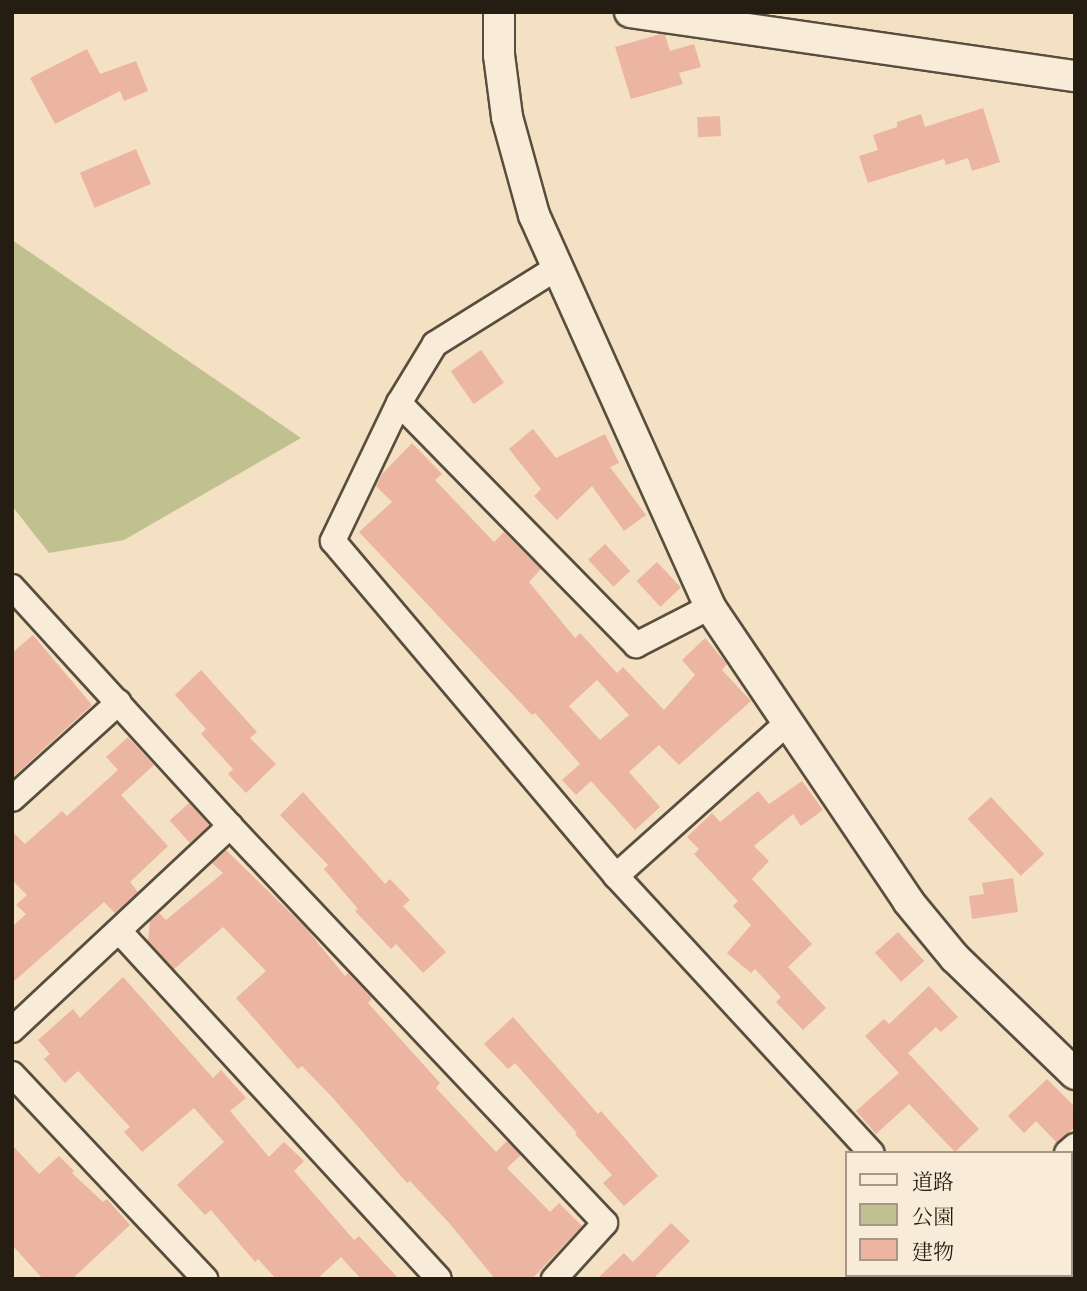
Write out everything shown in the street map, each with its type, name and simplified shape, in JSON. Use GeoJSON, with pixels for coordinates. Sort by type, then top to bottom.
{"type":"FeatureCollection","features":[{"type":"Feature","properties":{"kind":"street"},"geometry":{"type":"LineString","coordinates":[[499,12],[499,55],[507,117],[534,215],[555,269],[710,607],[908,901],[955,958],[1075,1074]]}},
{"type":"Feature","properties":{"kind":"street"},"geometry":{"type":"LineString","coordinates":[[629,12],[1075,76]]}},
{"type":"Feature","properties":{"kind":"street"},"geometry":{"type":"LineString","coordinates":[[555,269],[435,344],[399,403],[333,541],[616,876],[870,1151]]}},
{"type":"Feature","properties":{"kind":"street"},"geometry":{"type":"LineString","coordinates":[[399,403],[636,645],[710,607]]}},
{"type":"Feature","properties":{"kind":"street"},"geometry":{"type":"LineString","coordinates":[[12,587],[230,826],[605,1223],[554,1279]]}},
{"type":"Feature","properties":{"kind":"street"},"geometry":{"type":"LineString","coordinates":[[12,799],[119,702]]}},
{"type":"Feature","properties":{"kind":"street"},"geometry":{"type":"LineString","coordinates":[[616,876],[787,723]]}},
{"type":"Feature","properties":{"kind":"street"},"geometry":{"type":"LineString","coordinates":[[12,1030],[120,932],[230,826]]}},
{"type":"Feature","properties":{"kind":"street"},"geometry":{"type":"LineString","coordinates":[[120,932],[439,1279]]}},
{"type":"Feature","properties":{"kind":"street"},"geometry":{"type":"LineString","coordinates":[[12,1074],[205,1279]]}},
{"type":"Feature","properties":{"kind":"green space"},"geometry":{"type":"Polygon","coordinates":[[[12,240],[301,438],[124,540],[49,553],[12,506],[12,240]]]}},
{"type":"Feature","properties":{"kind":"building"},"geometry":{"type":"Polygon","coordinates":[[[665,35],[670,51],[694,44],[701,67],[679,73],[683,84],[631,99],[615,47],[665,35]]]}},
{"type":"Feature","properties":{"kind":"building"},"geometry":{"type":"Polygon","coordinates":[[[87,49],[100,74],[136,61],[148,91],[124,101],[120,91],[55,124],[30,78],[87,49]]]}},
{"type":"Feature","properties":{"kind":"building"},"geometry":{"type":"Polygon","coordinates":[[[983,108],[1000,162],[972,171],[968,158],[946,165],[944,159],[868,183],[859,156],[878,150],[873,135],[897,127],[897,122],[921,114],[925,127],[983,108]]]}},
{"type":"Feature","properties":{"kind":"building"},"geometry":{"type":"Polygon","coordinates":[[[720,116],[721,136],[698,137],[697,117],[720,116]]]}},
{"type":"Feature","properties":{"kind":"building"},"geometry":{"type":"Polygon","coordinates":[[[136,149],[151,184],[95,208],[80,173],[136,149]]]}},
{"type":"Feature","properties":{"kind":"building"},"geometry":{"type":"Polygon","coordinates":[[[481,350],[504,383],[474,404],[451,371],[481,350]]]}},
{"type":"Feature","properties":{"kind":"building"},"geometry":{"type":"Polygon","coordinates":[[[533,429],[556,458],[605,434],[619,463],[610,467],[646,515],[624,531],[592,486],[557,520],[534,496],[541,489],[509,449],[533,429]]]}},
{"type":"Feature","properties":{"kind":"building"},"geometry":{"type":"Polygon","coordinates":[[[412,443],[442,474],[435,480],[494,542],[504,532],[541,569],[529,582],[575,638],[580,633],[617,673],[623,667],[664,710],[695,675],[682,660],[705,638],[727,664],[722,670],[751,701],[679,765],[659,745],[629,772],[660,807],[635,830],[591,781],[576,795],[562,780],[580,764],[535,713],[532,715],[359,532],[392,502],[376,486],[382,474],[412,443]],[[597,680],[569,706],[600,740],[629,715],[597,680]]]}},
{"type":"Feature","properties":{"kind":"building"},"geometry":{"type":"Polygon","coordinates":[[[605,544],[630,571],[613,587],[588,560],[605,544]]]}},
{"type":"Feature","properties":{"kind":"building"},"geometry":{"type":"Polygon","coordinates":[[[657,562],[681,588],[660,607],[637,581],[657,562]]]}},
{"type":"Feature","properties":{"kind":"building"},"geometry":{"type":"Polygon","coordinates":[[[33,635],[92,705],[12,778],[12,653],[33,635]]]}},
{"type":"Feature","properties":{"kind":"building"},"geometry":{"type":"Polygon","coordinates":[[[201,670],[257,732],[250,738],[276,764],[246,793],[228,774],[233,769],[201,734],[206,729],[175,695],[201,670]]]}},
{"type":"Feature","properties":{"kind":"building"},"geometry":{"type":"Polygon","coordinates":[[[128,737],[154,765],[121,795],[168,846],[130,882],[138,892],[115,913],[104,902],[12,983],[12,927],[26,914],[16,905],[27,895],[12,880],[12,831],[25,844],[62,811],[67,816],[118,770],[106,757],[128,737]]]}},
{"type":"Feature","properties":{"kind":"building"},"geometry":{"type":"Polygon","coordinates":[[[802,781],[823,810],[801,826],[793,814],[754,846],[769,861],[752,879],[812,944],[788,967],[826,1008],[803,1030],[776,1002],[781,997],[755,969],[751,973],[727,953],[751,925],[733,906],[738,901],[694,854],[699,849],[687,837],[712,813],[720,822],[758,791],[769,804],[802,781]]]}},
{"type":"Feature","properties":{"kind":"building"},"geometry":{"type":"Polygon","coordinates":[[[303,792],[385,884],[390,879],[410,900],[403,906],[446,952],[423,973],[396,944],[391,949],[355,911],[358,909],[324,869],[328,865],[280,815],[303,792]]]}},
{"type":"Feature","properties":{"kind":"building"},"geometry":{"type":"Polygon","coordinates":[[[991,797],[1044,854],[1021,876],[968,819],[991,797]]]}},
{"type":"Feature","properties":{"kind":"building"},"geometry":{"type":"Polygon","coordinates":[[[189,803],[209,825],[190,843],[170,820],[189,803]]]}},
{"type":"Feature","properties":{"kind":"building"},"geometry":{"type":"Polygon","coordinates":[[[226,850],[304,926],[345,976],[348,973],[372,998],[368,1003],[440,1083],[436,1088],[496,1152],[507,1141],[521,1155],[507,1168],[550,1212],[559,1203],[582,1226],[532,1279],[495,1279],[450,1224],[410,1181],[407,1183],[332,1097],[302,1066],[298,1069],[236,998],[266,971],[223,927],[174,969],[148,941],[150,921],[159,913],[166,920],[223,873],[212,863],[226,850]]]}},
{"type":"Feature","properties":{"kind":"building"},"geometry":{"type":"Polygon","coordinates":[[[1013,878],[1018,912],[972,919],[969,896],[984,894],[982,883],[1013,878]]]}},
{"type":"Feature","properties":{"kind":"building"},"geometry":{"type":"Polygon","coordinates":[[[898,932],[924,961],[901,982],[875,953],[898,932]]]}},
{"type":"Feature","properties":{"kind":"building"},"geometry":{"type":"Polygon","coordinates":[[[123,977],[213,1078],[221,1070],[246,1098],[230,1111],[269,1157],[284,1142],[304,1161],[294,1171],[354,1240],[359,1236],[399,1279],[361,1279],[341,1257],[317,1279],[276,1279],[258,1259],[255,1262],[211,1210],[205,1215],[177,1185],[224,1142],[194,1108],[142,1152],[124,1132],[130,1127],[78,1071],[65,1083],[44,1059],[50,1054],[38,1040],[73,1009],[80,1018],[123,977]]]}},
{"type":"Feature","properties":{"kind":"building"},"geometry":{"type":"Polygon","coordinates":[[[929,986],[958,1017],[941,1032],[936,1027],[908,1053],[979,1129],[956,1151],[909,1104],[876,1134],[856,1111],[899,1073],[865,1036],[884,1019],[889,1024],[929,986]]]}},
{"type":"Feature","properties":{"kind":"building"},"geometry":{"type":"Polygon","coordinates":[[[513,1017],[598,1114],[601,1111],[658,1176],[624,1206],[603,1183],[612,1175],[575,1134],[577,1133],[515,1063],[508,1069],[484,1044],[513,1017]]]}},
{"type":"Feature","properties":{"kind":"building"},"geometry":{"type":"Polygon","coordinates":[[[1047,1079],[1075,1107],[1075,1127],[1057,1143],[1036,1121],[1024,1133],[1008,1116],[1047,1079]]]}},
{"type":"Feature","properties":{"kind":"building"},"geometry":{"type":"Polygon","coordinates":[[[12,1145],[39,1174],[59,1156],[74,1171],[72,1173],[103,1202],[107,1199],[130,1225],[72,1279],[43,1279],[12,1245],[12,1145]]]}},
{"type":"Feature","properties":{"kind":"building"},"geometry":{"type":"Polygon","coordinates":[[[671,1223],[690,1241],[653,1279],[597,1279],[624,1253],[633,1262],[671,1223]]]}}]}
